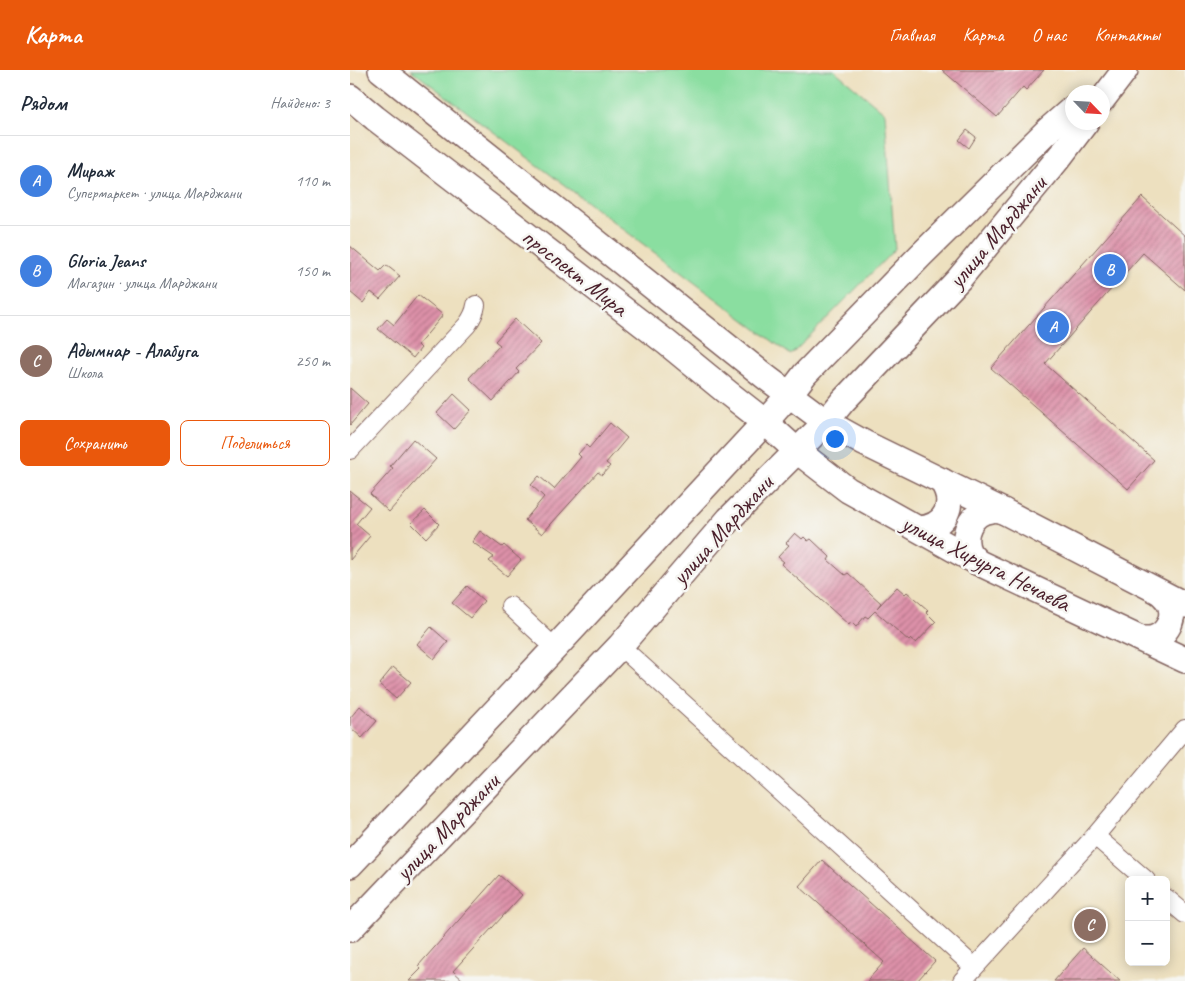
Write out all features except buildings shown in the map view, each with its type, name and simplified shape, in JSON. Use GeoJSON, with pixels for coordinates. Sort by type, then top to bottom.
{"type":"FeatureCollection","features":[{"type":"Feature","properties":{"kind":"main road","name":"проспект Мира"},"geometry":{"type":"LineString","coordinates":[[382,70],[690,317],[826,422]]}},
{"type":"Feature","properties":{"kind":"main road"},"geometry":{"type":"LineString","coordinates":[[1100,85],[1118,70]]}},
{"type":"Feature","properties":{"kind":"main road"},"geometry":{"type":"LineString","coordinates":[[1110,90],[1125,70]]}},
{"type":"Feature","properties":{"kind":"main road","name":"проспект Мира"},"geometry":{"type":"LineString","coordinates":[[350,97],[667,343],[765,422],[796,450]]}},
{"type":"Feature","properties":{"kind":"main road","name":"улица Марджани"},"geometry":{"type":"LineString","coordinates":[[350,865],[765,422],[805,374],[921,255],[1065,115]]}},
{"type":"Feature","properties":{"kind":"main road","name":"улица Марджани"},"geometry":{"type":"LineString","coordinates":[[350,929],[620,646],[729,519],[826,422],[843,401],[959,279],[1080,130]]}},
{"type":"Feature","properties":{"kind":"main road"},"geometry":{"type":"LineString","coordinates":[[667,343],[666,332],[671,323],[680,317],[690,317]]}},
{"type":"Feature","properties":{"kind":"main road"},"geometry":{"type":"LineString","coordinates":[[826,422],[864,443],[1003,510],[1185,605]]}},
{"type":"Feature","properties":{"kind":"main road","name":"улица Хирурга Нечаева"},"geometry":{"type":"LineString","coordinates":[[796,450],[848,490],[977,562],[1185,660]]}},
{"type":"Feature","properties":{"kind":"main road"},"geometry":{"type":"LineString","coordinates":[[919,529],[935,525],[947,513],[949,496],[947,488],[942,481]]}},
{"type":"Feature","properties":{"kind":"main road"},"geometry":{"type":"LineString","coordinates":[[977,562],[970,553],[966,542],[967,531],[972,521],[980,513],[1003,510]]}},
{"type":"Feature","properties":{"kind":"main road"},"geometry":{"type":"LineString","coordinates":[[1142,639],[1153,638],[1163,633],[1170,623],[1172,612],[1168,601],[1161,593]]}},
{"type":"Feature","properties":{"kind":"street"},"geometry":{"type":"LineString","coordinates":[[350,450],[467,325],[475,312],[476,305]]}},
{"type":"Feature","properties":{"kind":"street"},"geometry":{"type":"LineString","coordinates":[[510,606],[554,648]]}},
{"type":"Feature","properties":{"kind":"street"},"geometry":{"type":"LineString","coordinates":[[620,646],[974,967]]}},
{"type":"Feature","properties":{"kind":"street"},"geometry":{"type":"LineString","coordinates":[[962,981],[1095,836],[1185,728]]}},
{"type":"Feature","properties":{"kind":"street"},"geometry":{"type":"LineString","coordinates":[[1095,836],[1141,876]]}},
{"type":"Feature","properties":{"kind":"street"},"geometry":{"type":"LineString","coordinates":[[1170,901],[1185,914]]}},
{"type":"Feature","properties":{"kind":"green space"},"geometry":{"type":"Polygon","coordinates":[[[411,70],[834,70],[885,113],[895,249],[791,355],[411,70]]]}},
{"type":"Feature","properties":{"kind":"place","name":"Gloria Jeans"},"geometry":{"type":"Point","coordinates":[1110,270]}},
{"type":"Feature","properties":{"kind":"place","name":"Мираж"},"geometry":{"type":"Point","coordinates":[1053,327]}},
{"type":"Feature","properties":{"kind":"place","name":"Адымнар - Алабуга"},"geometry":{"type":"Point","coordinates":[1090,925]}}]}
